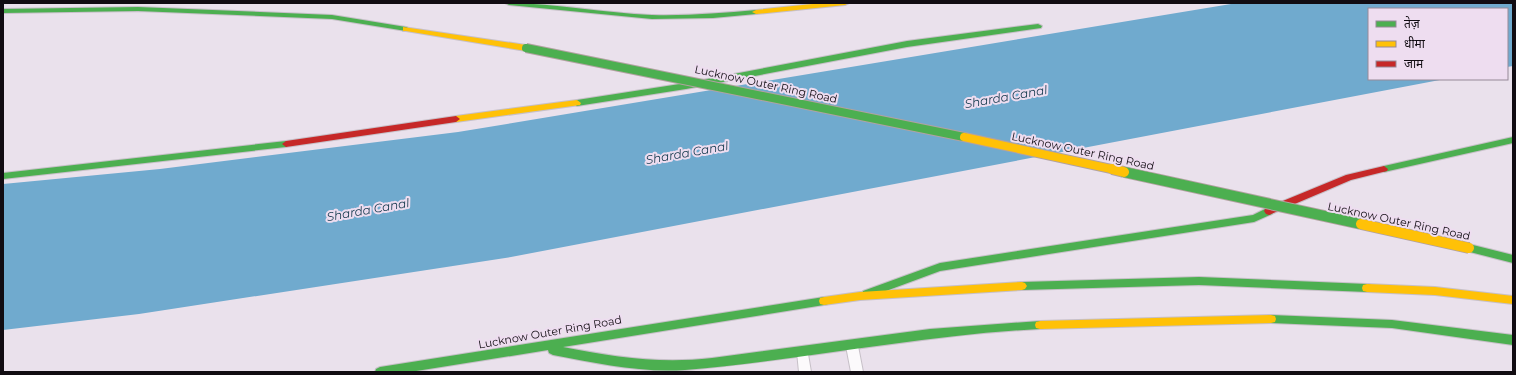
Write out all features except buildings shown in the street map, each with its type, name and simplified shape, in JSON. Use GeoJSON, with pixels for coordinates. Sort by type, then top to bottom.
{"type":"FeatureCollection","features":[{"type":"Feature","properties":{"kind":"main road"},"geometry":{"type":"LineString","coordinates":[[509,3],[652,17],[713,16],[845,3]]}},
{"type":"Feature","properties":{"kind":"main road","name":"Lucknow Outer Ring Road"},"geometry":{"type":"LineString","coordinates":[[3,11],[138,9],[332,17],[526,48],[921,128],[1469,248],[1513,259]]}},
{"type":"Feature","properties":{"kind":"main road"},"geometry":{"type":"LineString","coordinates":[[3,176],[223,152],[472,117],[542,109],[686,86],[907,44],[1038,26]]}},
{"type":"Feature","properties":{"kind":"main road"},"geometry":{"type":"LineString","coordinates":[[860,296],[940,267],[1254,218],[1349,177],[1513,140]]}},
{"type":"Feature","properties":{"kind":"main road","name":"Lucknow Outer Ring Road"},"geometry":{"type":"LineString","coordinates":[[380,372],[538,347],[687,321],[860,296],[1034,285],[1198,281],[1274,283],[1435,291],[1513,300]]}},
{"type":"Feature","properties":{"kind":"main road"},"geometry":{"type":"LineString","coordinates":[[538,347],[640,365],[676,366],[852,346],[885,339],[1010,326],[1255,318],[1392,324],[1513,340]]}},
{"type":"Feature","properties":{"kind":"lane"},"geometry":{"type":"LineString","coordinates":[[852,346],[857,372]]}},
{"type":"Feature","properties":{"kind":"lane"},"geometry":{"type":"LineString","coordinates":[[803,352],[805,372]]}},
{"type":"Feature","properties":{"kind":"water","name":"Sharda Canal"},"geometry":{"type":"Polygon","coordinates":[[[1237,3],[1513,3],[1513,66],[1508,67],[1508,8],[1368,8],[1368,80],[1440,80],[511,257],[139,314],[3,330],[3,184],[160,169],[458,132],[1237,3]]]}},
{"type":"Feature","properties":{"kind":"traffic: fast"},"geometry":{"type":"LineString","coordinates":[[509,3],[652,17],[713,16],[756,12]]}},
{"type":"Feature","properties":{"kind":"traffic: fast"},"geometry":{"type":"LineString","coordinates":[[3,11],[138,9],[332,17],[406,29]]}},
{"type":"Feature","properties":{"kind":"traffic: fast"},"geometry":{"type":"LineString","coordinates":[[577,103],[686,86],[907,44],[1038,26]]}},
{"type":"Feature","properties":{"kind":"traffic: fast"},"geometry":{"type":"LineString","coordinates":[[526,48],[964,137]]}},
{"type":"Feature","properties":{"kind":"traffic: fast"},"geometry":{"type":"LineString","coordinates":[[1384,169],[1513,140]]}},
{"type":"Feature","properties":{"kind":"traffic: fast"},"geometry":{"type":"LineString","coordinates":[[3,176],[286,144]]}},
{"type":"Feature","properties":{"kind":"traffic: fast"},"geometry":{"type":"LineString","coordinates":[[1124,172],[1361,224]]}},
{"type":"Feature","properties":{"kind":"traffic: fast"},"geometry":{"type":"LineString","coordinates":[[867,294],[940,267],[1254,218],[1269,211]]}},
{"type":"Feature","properties":{"kind":"traffic: fast"},"geometry":{"type":"LineString","coordinates":[[1469,248],[1513,259]]}},
{"type":"Feature","properties":{"kind":"traffic: fast"},"geometry":{"type":"LineString","coordinates":[[1022,286],[1199,281],[1367,288]]}},
{"type":"Feature","properties":{"kind":"traffic: fast"},"geometry":{"type":"LineString","coordinates":[[380,372],[824,301]]}},
{"type":"Feature","properties":{"kind":"traffic: fast"},"geometry":{"type":"LineString","coordinates":[[1271,319],[1392,324],[1513,340]]}},
{"type":"Feature","properties":{"kind":"traffic: fast"},"geometry":{"type":"LineString","coordinates":[[553,350],[645,365],[676,366],[784,354],[930,334],[1040,325]]}},
{"type":"Feature","properties":{"kind":"traffic: slow"},"geometry":{"type":"LineString","coordinates":[[756,12],[845,3]]}},
{"type":"Feature","properties":{"kind":"traffic: slow"},"geometry":{"type":"LineString","coordinates":[[406,29],[526,48]]}},
{"type":"Feature","properties":{"kind":"traffic: slow"},"geometry":{"type":"LineString","coordinates":[[456,119],[577,103]]}},
{"type":"Feature","properties":{"kind":"traffic: slow"},"geometry":{"type":"LineString","coordinates":[[964,137],[1124,172]]}},
{"type":"Feature","properties":{"kind":"traffic: slow"},"geometry":{"type":"LineString","coordinates":[[1361,224],[1469,248]]}},
{"type":"Feature","properties":{"kind":"traffic: slow"},"geometry":{"type":"LineString","coordinates":[[824,301],[860,296],[1022,286]]}},
{"type":"Feature","properties":{"kind":"traffic: slow"},"geometry":{"type":"LineString","coordinates":[[1367,288],[1435,291],[1513,300]]}},
{"type":"Feature","properties":{"kind":"traffic: slow"},"geometry":{"type":"LineString","coordinates":[[1040,325],[1271,319]]}},
{"type":"Feature","properties":{"kind":"traffic: jam"},"geometry":{"type":"LineString","coordinates":[[286,144],[456,119]]}},
{"type":"Feature","properties":{"kind":"traffic: jam"},"geometry":{"type":"LineString","coordinates":[[1269,211],[1349,177],[1384,169]]}}]}
